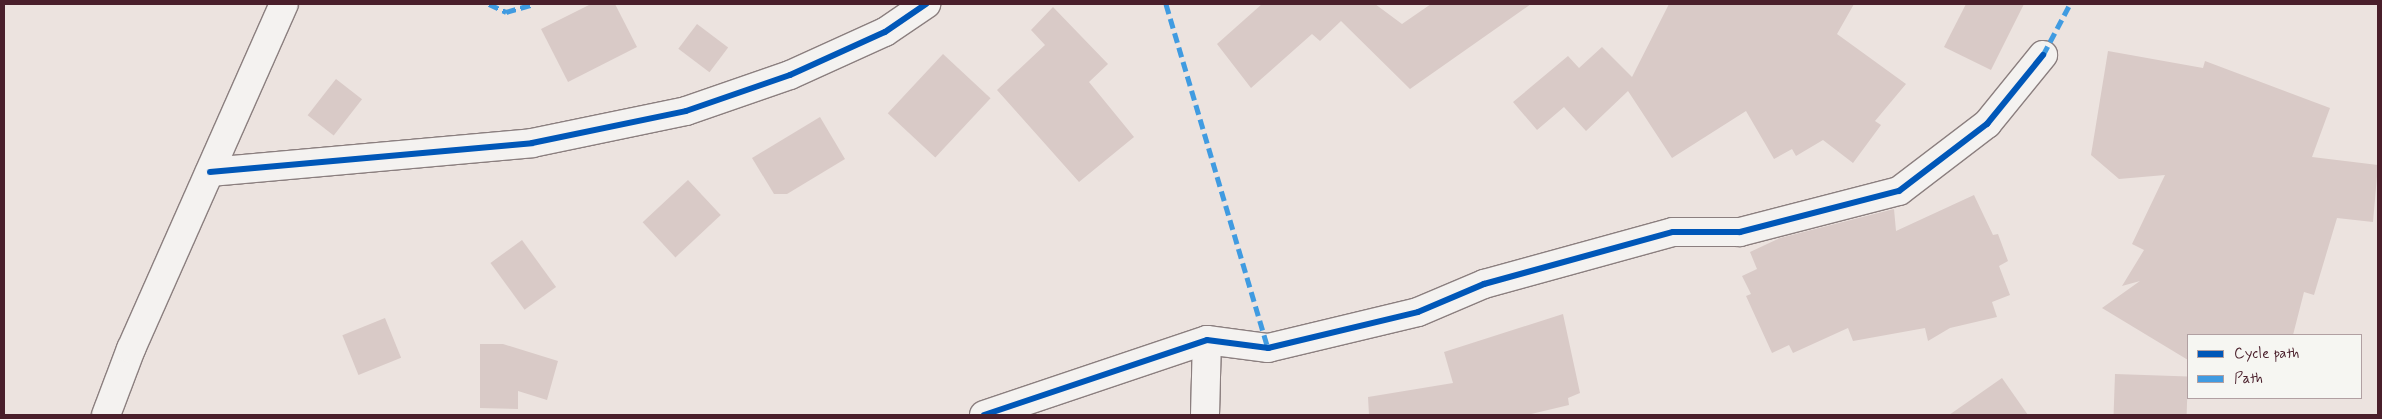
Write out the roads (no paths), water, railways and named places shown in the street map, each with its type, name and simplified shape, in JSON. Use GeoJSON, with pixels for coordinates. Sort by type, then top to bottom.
{"type":"FeatureCollection","features":[{"type":"Feature","properties":{"kind":"street"},"geometry":{"type":"LineString","coordinates":[[106,415],[131,349],[284,4]]}},
{"type":"Feature","properties":{"kind":"street"},"geometry":{"type":"LineString","coordinates":[[210,172],[532,143],[686,111],[790,75],[885,32],[926,4]]}},
{"type":"Feature","properties":{"kind":"street"},"geometry":{"type":"LineString","coordinates":[[984,415],[1207,340],[1268,348],[1418,312],[1484,284],[1664,234],[1740,232],[1899,191],[1987,124],[2043,55]]}},
{"type":"Feature","properties":{"kind":"street"},"geometry":{"type":"LineString","coordinates":[[1205,415],[1207,340]]}}]}
